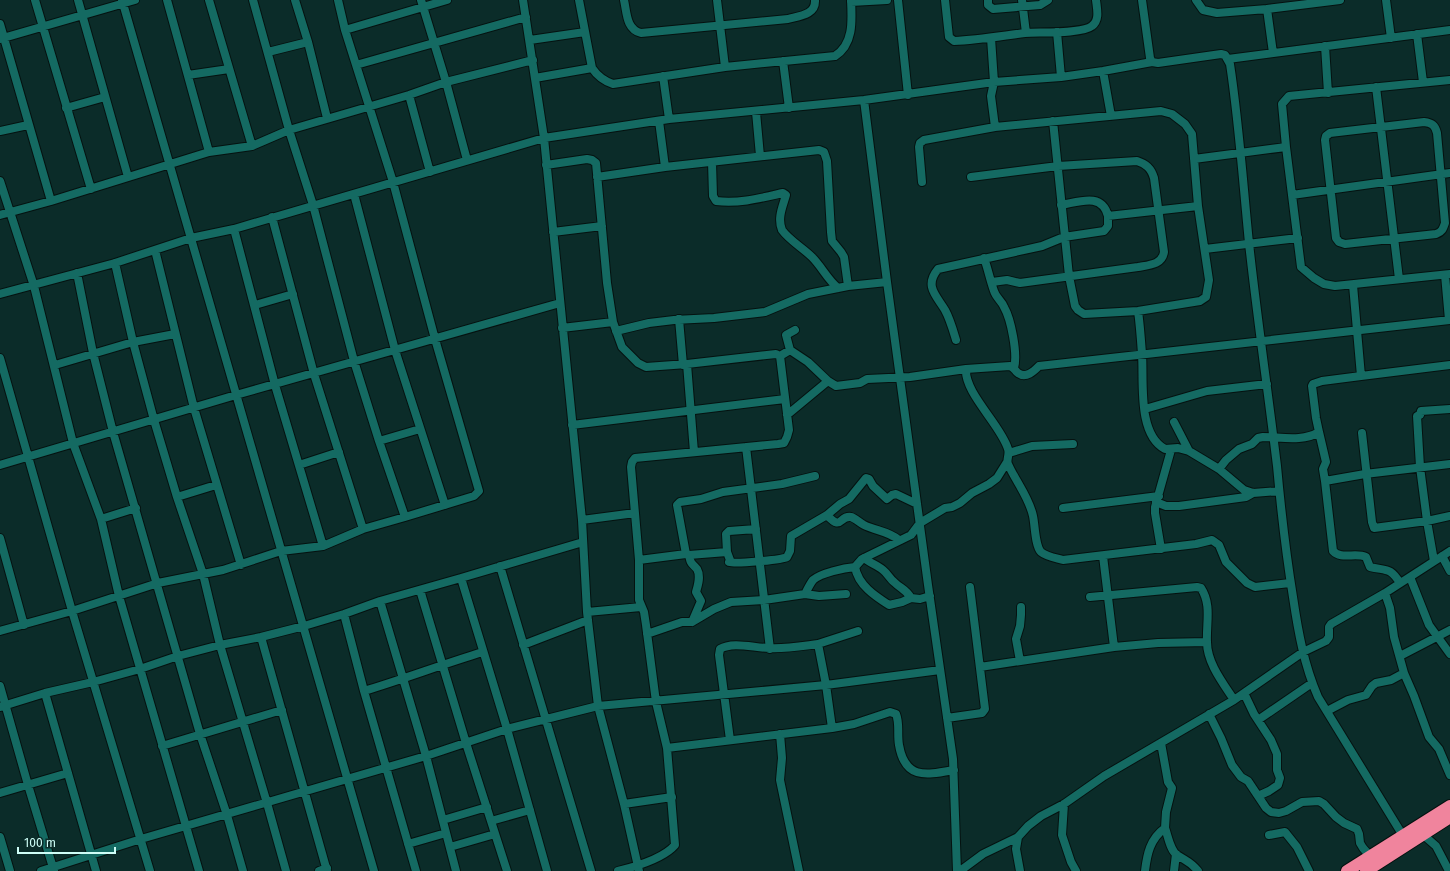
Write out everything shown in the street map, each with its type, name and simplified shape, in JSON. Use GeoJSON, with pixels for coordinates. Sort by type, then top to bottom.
{"type":"FeatureCollection","features":[{"type":"Feature","properties":{"kind":"highway"},"geometry":{"type":"LineString","coordinates":[[1420,831],[1450,806]]}},
{"type":"Feature","properties":{"kind":"highway"},"geometry":{"type":"LineString","coordinates":[[1347,871],[1370,856],[1450,817]]}},
{"type":"Feature","properties":{"kind":"highway"},"geometry":{"type":"LineString","coordinates":[[1366,871],[1405,840]]}},
{"type":"Feature","properties":{"kind":"street"},"geometry":{"type":"LineString","coordinates":[[35,0],[91,189]]}},
{"type":"Feature","properties":{"kind":"street"},"geometry":{"type":"LineString","coordinates":[[78,0],[128,177]]}},
{"type":"Feature","properties":{"kind":"street"},"geometry":{"type":"LineString","coordinates":[[2,39],[123,2],[135,0]]}},
{"type":"Feature","properties":{"kind":"street"},"geometry":{"type":"LineString","coordinates":[[166,0],[209,152]]}},
{"type":"Feature","properties":{"kind":"street"},"geometry":{"type":"LineString","coordinates":[[209,0],[252,146]]}},
{"type":"Feature","properties":{"kind":"street"},"geometry":{"type":"LineString","coordinates":[[253,0],[289,130],[313,205],[354,361],[405,517]]}},
{"type":"Feature","properties":{"kind":"street"},"geometry":{"type":"LineString","coordinates":[[295,0],[308,42],[327,118]]}},
{"type":"Feature","properties":{"kind":"street"},"geometry":{"type":"LineString","coordinates":[[0,631],[24,625],[158,583],[241,565],[281,551],[323,546],[362,529],[474,496],[479,491],[435,339],[393,182],[356,65],[338,0]]}},
{"type":"Feature","properties":{"kind":"street"},"geometry":{"type":"LineString","coordinates":[[346,30],[422,3],[447,0]]}},
{"type":"Feature","properties":{"kind":"street"},"geometry":{"type":"LineString","coordinates":[[523,0],[544,138],[582,520],[588,616],[598,706],[624,804],[638,868]]}},
{"type":"Feature","properties":{"kind":"street"},"geometry":{"type":"LineString","coordinates":[[579,0],[592,68],[599,77],[613,84],[725,66],[835,56],[842,52],[849,37],[852,21],[851,1],[886,0]]}},
{"type":"Feature","properties":{"kind":"street"},"geometry":{"type":"LineString","coordinates":[[624,0],[630,26],[637,32],[658,32],[788,19],[806,14],[813,8],[815,0]]}},
{"type":"Feature","properties":{"kind":"street"},"geometry":{"type":"LineString","coordinates":[[717,0],[725,66]]}},
{"type":"Feature","properties":{"kind":"street"},"geometry":{"type":"LineString","coordinates":[[898,0],[908,95]]}},
{"type":"Feature","properties":{"kind":"street"},"geometry":{"type":"LineString","coordinates":[[945,0],[949,38],[954,40],[991,38],[1026,33],[1076,31],[1091,27],[1096,22],[1098,16],[1096,0]]}},
{"type":"Feature","properties":{"kind":"street"},"geometry":{"type":"LineString","coordinates":[[988,0],[988,6],[993,9],[1023,3],[1040,5],[1048,0]]}},
{"type":"Feature","properties":{"kind":"street"},"geometry":{"type":"LineString","coordinates":[[1142,0],[1150,58],[1152,62]]}},
{"type":"Feature","properties":{"kind":"street"},"geometry":{"type":"LineString","coordinates":[[1196,0],[1203,10],[1217,13],[1267,9],[1340,0]]}},
{"type":"Feature","properties":{"kind":"street"},"geometry":{"type":"LineString","coordinates":[[1386,0],[1392,38]]}},
{"type":"Feature","properties":{"kind":"street"},"geometry":{"type":"LineString","coordinates":[[123,2],[374,871]]}},
{"type":"Feature","properties":{"kind":"street"},"geometry":{"type":"LineString","coordinates":[[422,3],[446,82],[467,160]]}},
{"type":"Feature","properties":{"kind":"street"},"geometry":{"type":"LineString","coordinates":[[1023,3],[1026,33]]}},
{"type":"Feature","properties":{"kind":"street"},"geometry":{"type":"LineString","coordinates":[[1267,9],[1273,52]]}},
{"type":"Feature","properties":{"kind":"street"},"geometry":{"type":"LineString","coordinates":[[356,65],[526,17]]}},
{"type":"Feature","properties":{"kind":"street"},"geometry":{"type":"LineString","coordinates":[[0,24],[2,39],[50,201]]}},
{"type":"Feature","properties":{"kind":"street"},"geometry":{"type":"LineString","coordinates":[[1228,59],[1450,30]]}},
{"type":"Feature","properties":{"kind":"street"},"geometry":{"type":"LineString","coordinates":[[530,40],[585,32]]}},
{"type":"Feature","properties":{"kind":"street"},"geometry":{"type":"LineString","coordinates":[[1057,32],[1061,77]]}},
{"type":"Feature","properties":{"kind":"street"},"geometry":{"type":"LineString","coordinates":[[1417,34],[1423,82]]}},
{"type":"Feature","properties":{"kind":"street"},"geometry":{"type":"LineString","coordinates":[[991,38],[994,82],[991,96],[995,128]]}},
{"type":"Feature","properties":{"kind":"street"},"geometry":{"type":"LineString","coordinates":[[268,52],[308,42]]}},
{"type":"Feature","properties":{"kind":"street"},"geometry":{"type":"LineString","coordinates":[[1325,46],[1328,93]]}},
{"type":"Feature","properties":{"kind":"street"},"geometry":{"type":"LineString","coordinates":[[0,294],[115,263],[191,238],[234,229],[544,138],[669,119],[756,112],[908,95],[994,82],[1061,77],[1152,62],[1158,63],[1221,54],[1225,55],[1228,59],[1233,85],[1241,152],[1249,244],[1262,341],[1290,582],[1303,652],[1312,683],[1318,696],[1405,840]]}},
{"type":"Feature","properties":{"kind":"street"},"geometry":{"type":"LineString","coordinates":[[0,215],[91,189],[209,152],[252,146],[289,130],[327,118],[409,95],[446,82],[533,60]]}},
{"type":"Feature","properties":{"kind":"street"},"geometry":{"type":"LineString","coordinates":[[783,61],[789,108]]}},
{"type":"Feature","properties":{"kind":"street"},"geometry":{"type":"LineString","coordinates":[[535,78],[592,68]]}},
{"type":"Feature","properties":{"kind":"street"},"geometry":{"type":"LineString","coordinates":[[188,75],[229,69]]}},
{"type":"Feature","properties":{"kind":"street"},"geometry":{"type":"LineString","coordinates":[[1103,71],[1111,116]]}},
{"type":"Feature","properties":{"kind":"street"},"geometry":{"type":"LineString","coordinates":[[663,76],[669,119]]}},
{"type":"Feature","properties":{"kind":"street"},"geometry":{"type":"LineString","coordinates":[[795,330],[786,335],[790,350],[808,362],[828,381],[836,386],[840,386],[860,383],[867,379],[928,375],[966,369],[1010,366],[1018,373],[1025,375],[1030,374],[1040,366],[1449,320],[1447,274],[1335,286],[1324,284],[1301,267],[1282,104],[1289,96],[1450,80]]}},
{"type":"Feature","properties":{"kind":"street"},"geometry":{"type":"LineString","coordinates":[[1376,87],[1399,279]]}},
{"type":"Feature","properties":{"kind":"street"},"geometry":{"type":"LineString","coordinates":[[409,95],[430,172]]}},
{"type":"Feature","properties":{"kind":"street"},"geometry":{"type":"LineString","coordinates":[[66,108],[105,96]]}},
{"type":"Feature","properties":{"kind":"street"},"geometry":{"type":"LineString","coordinates":[[864,100],[917,504],[948,718],[954,770],[958,871]]}},
{"type":"Feature","properties":{"kind":"street"},"geometry":{"type":"LineString","coordinates":[[922,182],[919,155],[920,143],[924,140],[995,128],[1053,121],[1161,111],[1172,114],[1185,124],[1192,134],[1198,206],[1209,280],[1206,297],[1200,301],[1138,311],[1084,314],[1078,310],[1075,306],[1069,276],[1053,121]]}},
{"type":"Feature","properties":{"kind":"street"},"geometry":{"type":"LineString","coordinates":[[756,112],[760,156]]}},
{"type":"Feature","properties":{"kind":"street"},"geometry":{"type":"LineString","coordinates":[[659,121],[665,167]]}},
{"type":"Feature","properties":{"kind":"street"},"geometry":{"type":"LineString","coordinates":[[1424,122],[1430,123],[1435,126],[1437,133],[1441,174],[1445,223],[1444,229],[1440,232],[1436,234],[1345,244],[1339,242],[1336,238],[1325,140],[1326,136],[1330,133],[1380,126],[1424,122]]}},
{"type":"Feature","properties":{"kind":"street"},"geometry":{"type":"LineString","coordinates":[[0,132],[28,124]]}},
{"type":"Feature","properties":{"kind":"street"},"geometry":{"type":"LineString","coordinates":[[1194,159],[1286,147]]}},
{"type":"Feature","properties":{"kind":"street"},"geometry":{"type":"LineString","coordinates":[[598,177],[665,167],[760,156],[815,150],[824,152],[827,161],[830,232],[832,241],[844,257],[848,286]]}},
{"type":"Feature","properties":{"kind":"street"},"geometry":{"type":"LineString","coordinates":[[546,165],[587,159],[592,160],[596,164],[613,322],[622,347],[641,365],[646,367],[776,354],[780,356],[790,350]]}},
{"type":"Feature","properties":{"kind":"street"},"geometry":{"type":"LineString","coordinates":[[971,177],[1058,166],[1137,160],[1146,165],[1152,172],[1164,252],[1163,257],[1159,261],[1154,264],[1138,267],[1020,283],[1007,280],[992,282]]}},
{"type":"Feature","properties":{"kind":"street"},"geometry":{"type":"LineString","coordinates":[[712,162],[713,196],[716,201],[724,202],[748,200],[783,194],[786,195],[781,213],[780,226],[782,230],[812,256],[822,267],[827,277],[838,288]]}},
{"type":"Feature","properties":{"kind":"street"},"geometry":{"type":"LineString","coordinates":[[1292,195],[1450,173]]}},
{"type":"Feature","properties":{"kind":"street"},"geometry":{"type":"LineString","coordinates":[[0,181],[34,286],[73,443],[101,519],[119,596],[199,871]]}},
{"type":"Feature","properties":{"kind":"street"},"geometry":{"type":"LineString","coordinates":[[354,194],[395,350],[445,505]]}},
{"type":"Feature","properties":{"kind":"street"},"geometry":{"type":"LineString","coordinates":[[956,340],[945,310],[937,300],[933,290],[932,278],[938,269],[1042,246],[1064,238],[1104,231],[1108,226],[1108,216],[1104,206],[1098,201],[1092,200],[1061,205]]}},
{"type":"Feature","properties":{"kind":"street"},"geometry":{"type":"LineString","coordinates":[[1108,216],[1198,206]]}},
{"type":"Feature","properties":{"kind":"street"},"geometry":{"type":"LineString","coordinates":[[272,217],[314,374],[362,529]]}},
{"type":"Feature","properties":{"kind":"street"},"geometry":{"type":"LineString","coordinates":[[553,232],[602,226]]}},
{"type":"Feature","properties":{"kind":"street"},"geometry":{"type":"LineString","coordinates":[[234,229],[275,385],[323,546]]}},
{"type":"Feature","properties":{"kind":"street"},"geometry":{"type":"LineString","coordinates":[[1205,249],[1298,238]]}},
{"type":"Feature","properties":{"kind":"street"},"geometry":{"type":"LineString","coordinates":[[155,250],[194,408],[241,565]]}},
{"type":"Feature","properties":{"kind":"street"},"geometry":{"type":"LineString","coordinates":[[984,258],[996,297],[1002,302],[1009,317],[1012,330],[1015,362],[1014,368]]}},
{"type":"Feature","properties":{"kind":"street"},"geometry":{"type":"LineString","coordinates":[[115,263],[133,342],[154,420],[176,497],[203,574],[220,645],[286,871]]}},
{"type":"Feature","properties":{"kind":"street"},"geometry":{"type":"LineString","coordinates":[[77,273],[93,353],[113,432],[158,583],[200,734],[227,815],[243,871]]}},
{"type":"Feature","properties":{"kind":"street"},"geometry":{"type":"LineString","coordinates":[[616,332],[649,323],[765,312],[808,294],[848,286],[887,282]]}},
{"type":"Feature","properties":{"kind":"street"},"geometry":{"type":"LineString","coordinates":[[1353,285],[1361,376]]}},
{"type":"Feature","properties":{"kind":"street"},"geometry":{"type":"LineString","coordinates":[[254,305],[293,294]]}},
{"type":"Feature","properties":{"kind":"street"},"geometry":{"type":"LineString","coordinates":[[0,465],[236,395],[560,303]]}},
{"type":"Feature","properties":{"kind":"street"},"geometry":{"type":"LineString","coordinates":[[1138,311],[1142,355],[1144,409],[1148,428],[1156,444],[1165,450],[1178,448],[1189,451],[1218,470],[1244,490],[1253,493],[1279,491]]}},
{"type":"Feature","properties":{"kind":"street"},"geometry":{"type":"LineString","coordinates":[[679,319],[694,452]]}},
{"type":"Feature","properties":{"kind":"street"},"geometry":{"type":"LineString","coordinates":[[562,328],[613,322]]}},
{"type":"Feature","properties":{"kind":"street"},"geometry":{"type":"LineString","coordinates":[[54,365],[133,342],[175,334]]}},
{"type":"Feature","properties":{"kind":"street"},"geometry":{"type":"LineString","coordinates":[[618,871],[638,868],[675,845],[667,748],[656,702],[644,612],[641,607],[640,600],[639,560],[631,467],[632,462],[635,458],[784,443],[789,430],[780,356]]}},
{"type":"Feature","properties":{"kind":"street"},"geometry":{"type":"LineString","coordinates":[[0,358],[93,682],[150,871]]}},
{"type":"Feature","properties":{"kind":"street"},"geometry":{"type":"LineString","coordinates":[[1400,584],[1394,573],[1387,570],[1370,567],[1366,557],[1363,555],[1335,554],[1333,551],[1323,469],[1326,462],[1316,418],[1313,384],[1322,381],[1450,365]]}},
{"type":"Feature","properties":{"kind":"street"},"geometry":{"type":"LineString","coordinates":[[930,596],[911,598],[889,605],[865,586],[856,573],[855,567],[858,562],[864,558],[911,535],[920,523],[945,508],[952,507],[960,503],[972,493],[989,484],[997,478],[1007,462],[1009,453],[1005,443],[971,389],[966,377],[966,369]]}},
{"type":"Feature","properties":{"kind":"street"},"geometry":{"type":"LineString","coordinates":[[787,415],[828,381]]}},
{"type":"Feature","properties":{"kind":"street"},"geometry":{"type":"LineString","coordinates":[[1144,409],[1207,391],[1267,384]]}},
{"type":"Feature","properties":{"kind":"street"},"geometry":{"type":"LineString","coordinates":[[572,425],[785,399]]}},
{"type":"Feature","properties":{"kind":"street"},"geometry":{"type":"LineString","coordinates":[[1434,561],[1420,467],[1417,416],[1420,415],[1421,411],[1450,409]]}},
{"type":"Feature","properties":{"kind":"street"},"geometry":{"type":"LineString","coordinates":[[1174,422],[1189,451]]}},
{"type":"Feature","properties":{"kind":"street"},"geometry":{"type":"LineString","coordinates":[[379,441],[420,429]]}},
{"type":"Feature","properties":{"kind":"street"},"geometry":{"type":"LineString","coordinates":[[1218,470],[1226,460],[1245,446],[1252,444],[1258,438],[1303,438],[1312,436],[1319,432]]}},
{"type":"Feature","properties":{"kind":"street"},"geometry":{"type":"LineString","coordinates":[[1362,434],[1372,522],[1374,528],[1427,521],[1450,516]]}},
{"type":"Feature","properties":{"kind":"street"},"geometry":{"type":"LineString","coordinates":[[1009,453],[1032,446],[1073,444]]}},
{"type":"Feature","properties":{"kind":"street"},"geometry":{"type":"LineString","coordinates":[[746,447],[770,648]]}},
{"type":"Feature","properties":{"kind":"street"},"geometry":{"type":"LineString","coordinates":[[1161,549],[1155,513],[1171,450]]}},
{"type":"Feature","properties":{"kind":"street"},"geometry":{"type":"LineString","coordinates":[[299,465],[339,452]]}},
{"type":"Feature","properties":{"kind":"street"},"geometry":{"type":"LineString","coordinates":[[1007,462],[1032,509],[1037,545],[1040,551],[1051,557],[1064,560],[1103,556],[1196,544],[1212,540],[1219,545],[1226,562],[1247,583],[1255,587],[1290,582]]}},
{"type":"Feature","properties":{"kind":"street"},"geometry":{"type":"LineString","coordinates":[[1325,481],[1366,474],[1450,464]]}},
{"type":"Feature","properties":{"kind":"street"},"geometry":{"type":"LineString","coordinates":[[692,622],[702,601],[696,592],[699,579],[698,570],[691,564],[688,555],[677,505],[680,502],[701,499],[723,492],[782,484],[815,476]]}},
{"type":"Feature","properties":{"kind":"street"},"geometry":{"type":"LineString","coordinates":[[756,529],[730,531],[726,534],[727,552],[730,560],[729,562],[734,563],[759,560],[776,560],[788,557],[791,536],[827,515],[840,504],[849,499],[866,478],[869,479],[873,486],[887,499],[894,494],[917,504]]}},
{"type":"Feature","properties":{"kind":"street"},"geometry":{"type":"LineString","coordinates":[[176,497],[216,485]]}},
{"type":"Feature","properties":{"kind":"street"},"geometry":{"type":"LineString","coordinates":[[1063,508],[1158,499],[1166,506],[1179,506],[1246,497],[1253,493]]}},
{"type":"Feature","properties":{"kind":"street"},"geometry":{"type":"LineString","coordinates":[[101,519],[136,508]]}},
{"type":"Feature","properties":{"kind":"street"},"geometry":{"type":"LineString","coordinates":[[582,520],[636,513]]}},
{"type":"Feature","properties":{"kind":"street"},"geometry":{"type":"LineString","coordinates":[[827,515],[834,523],[838,523],[849,517],[852,518],[864,525],[890,534],[899,540]]}},
{"type":"Feature","properties":{"kind":"street"},"geometry":{"type":"LineString","coordinates":[[3,706],[45,693],[140,669],[178,656],[304,626],[380,601],[583,542]]}},
{"type":"Feature","properties":{"kind":"street"},"geometry":{"type":"LineString","coordinates":[[1,543],[24,625]]}},
{"type":"Feature","properties":{"kind":"street"},"geometry":{"type":"LineString","coordinates":[[958,871],[983,854],[1018,838],[1028,826],[1041,816],[1064,804],[1104,776],[1234,700],[1303,652],[1328,640],[1329,627],[1331,624],[1400,584],[1450,551]]}},
{"type":"Feature","properties":{"kind":"street"},"geometry":{"type":"LineString","coordinates":[[639,560],[727,552]]}},
{"type":"Feature","properties":{"kind":"street"},"geometry":{"type":"LineString","coordinates":[[1103,556],[1114,647]]}},
{"type":"Feature","properties":{"kind":"street"},"geometry":{"type":"LineString","coordinates":[[1442,556],[1450,571]]}},
{"type":"Feature","properties":{"kind":"street"},"geometry":{"type":"LineString","coordinates":[[864,558],[871,564],[884,570],[894,582],[908,592],[911,598]]}},
{"type":"Feature","properties":{"kind":"street"},"geometry":{"type":"LineString","coordinates":[[500,566],[591,871]]}},
{"type":"Feature","properties":{"kind":"street"},"geometry":{"type":"LineString","coordinates":[[805,594],[813,581],[820,575],[855,567]]}},
{"type":"Feature","properties":{"kind":"street"},"geometry":{"type":"LineString","coordinates":[[1410,577],[1429,625],[1450,654]]}},
{"type":"Feature","properties":{"kind":"street"},"geometry":{"type":"LineString","coordinates":[[461,578],[507,729],[547,871]]}},
{"type":"Feature","properties":{"kind":"street"},"geometry":{"type":"LineString","coordinates":[[948,718],[982,713],[985,709],[970,587]]}},
{"type":"Feature","properties":{"kind":"street"},"geometry":{"type":"LineString","coordinates":[[1090,598],[1196,587],[1200,588],[1207,602],[1209,618],[1207,642],[1214,667],[1234,700]]}},
{"type":"Feature","properties":{"kind":"street"},"geometry":{"type":"LineString","coordinates":[[420,590],[466,743],[507,871]]}},
{"type":"Feature","properties":{"kind":"street"},"geometry":{"type":"LineString","coordinates":[[1385,593],[1390,608],[1394,637],[1404,673],[1429,737],[1439,749],[1450,775]]}},
{"type":"Feature","properties":{"kind":"street"},"geometry":{"type":"LineString","coordinates":[[647,634],[682,622],[692,622],[714,609],[731,602],[764,600],[805,594],[819,596],[846,594]]}},
{"type":"Feature","properties":{"kind":"street"},"geometry":{"type":"LineString","coordinates":[[380,601],[426,756],[456,871]]}},
{"type":"Feature","properties":{"kind":"street"},"geometry":{"type":"LineString","coordinates":[[523,645],[588,616],[641,607]]}},
{"type":"Feature","properties":{"kind":"street"},"geometry":{"type":"LineString","coordinates":[[1020,661],[1016,639],[1022,615],[1021,607]]}},
{"type":"Feature","properties":{"kind":"street"},"geometry":{"type":"LineString","coordinates":[[344,614],[364,691],[416,871]]}},
{"type":"Feature","properties":{"kind":"street"},"geometry":{"type":"LineString","coordinates":[[1400,656],[1450,630]]}},
{"type":"Feature","properties":{"kind":"street"},"geometry":{"type":"LineString","coordinates":[[730,740],[719,655],[720,649],[725,646],[733,645],[770,648],[818,644],[858,632]]}},
{"type":"Feature","properties":{"kind":"street"},"geometry":{"type":"LineString","coordinates":[[261,637],[282,710],[324,870]]}},
{"type":"Feature","properties":{"kind":"street"},"geometry":{"type":"LineString","coordinates":[[980,667],[1114,647],[1158,643],[1207,642]]}},
{"type":"Feature","properties":{"kind":"street"},"geometry":{"type":"LineString","coordinates":[[818,644],[832,728]]}},
{"type":"Feature","properties":{"kind":"street"},"geometry":{"type":"LineString","coordinates":[[364,691],[403,679],[442,664],[483,652]]}},
{"type":"Feature","properties":{"kind":"street"},"geometry":{"type":"LineString","coordinates":[[41,871],[54,869],[141,839],[426,756],[507,729],[521,727],[545,719],[598,706],[656,702],[826,685],[940,670]]}},
{"type":"Feature","properties":{"kind":"street"},"geometry":{"type":"LineString","coordinates":[[1327,711],[1348,700],[1366,695],[1376,683],[1391,680],[1404,673]]}},
{"type":"Feature","properties":{"kind":"street"},"geometry":{"type":"LineString","coordinates":[[1258,720],[1312,683]]}},
{"type":"Feature","properties":{"kind":"street"},"geometry":{"type":"LineString","coordinates":[[0,686],[3,706],[54,869]]}},
{"type":"Feature","properties":{"kind":"street"},"geometry":{"type":"LineString","coordinates":[[45,693],[96,871]]}},
{"type":"Feature","properties":{"kind":"street"},"geometry":{"type":"LineString","coordinates":[[1244,693],[1254,714],[1272,740],[1277,754],[1277,770],[1280,782],[1276,787],[1258,796]]}},
{"type":"Feature","properties":{"kind":"street"},"geometry":{"type":"LineString","coordinates":[[162,746],[282,710]]}},
{"type":"Feature","properties":{"kind":"street"},"geometry":{"type":"LineString","coordinates":[[667,748],[832,728],[854,724],[890,712],[896,714],[899,723],[899,745],[907,767],[912,771],[932,774],[954,770]]}},
{"type":"Feature","properties":{"kind":"street"},"geometry":{"type":"LineString","coordinates":[[1209,714],[1232,765],[1241,777],[1248,781],[1271,812],[1278,813],[1286,811],[1302,802],[1319,801],[1344,823],[1357,829],[1362,848],[1370,856]]}},
{"type":"Feature","properties":{"kind":"street"},"geometry":{"type":"LineString","coordinates":[[780,734],[782,758],[780,780],[799,871]]}},
{"type":"Feature","properties":{"kind":"street"},"geometry":{"type":"LineString","coordinates":[[1160,743],[1168,782],[1172,788],[1166,812],[1165,828],[1176,854],[1190,862],[1198,871]]}},
{"type":"Feature","properties":{"kind":"street"},"geometry":{"type":"LineString","coordinates":[[0,793],[68,773]]}},
{"type":"Feature","properties":{"kind":"street"},"geometry":{"type":"LineString","coordinates":[[624,804],[672,797]]}},
{"type":"Feature","properties":{"kind":"street"},"geometry":{"type":"LineString","coordinates":[[1064,804],[1062,835],[1071,862],[1076,871]]}},
{"type":"Feature","properties":{"kind":"street"},"geometry":{"type":"LineString","coordinates":[[443,820],[486,807]]}},
{"type":"Feature","properties":{"kind":"street"},"geometry":{"type":"LineString","coordinates":[[491,821],[530,810]]}},
{"type":"Feature","properties":{"kind":"street"},"geometry":{"type":"LineString","coordinates":[[1145,871],[1146,856],[1150,846],[1154,839],[1165,828]]}},
{"type":"Feature","properties":{"kind":"street"},"geometry":{"type":"LineString","coordinates":[[1420,831],[1436,846],[1449,871]]}},
{"type":"Feature","properties":{"kind":"street"},"geometry":{"type":"LineString","coordinates":[[1269,835],[1285,832],[1297,847],[1309,871]]}},
{"type":"Feature","properties":{"kind":"street"},"geometry":{"type":"LineString","coordinates":[[408,844],[446,833]]}},
{"type":"Feature","properties":{"kind":"street"},"geometry":{"type":"LineString","coordinates":[[450,847],[495,834]]}},
{"type":"Feature","properties":{"kind":"street"},"geometry":{"type":"LineString","coordinates":[[0,837],[10,871]]}},
{"type":"Feature","properties":{"kind":"street"},"geometry":{"type":"LineString","coordinates":[[1018,838],[1016,849],[1020,871]]}},
{"type":"Feature","properties":{"kind":"street"},"geometry":{"type":"LineString","coordinates":[[1174,871],[1176,854]]}}]}
